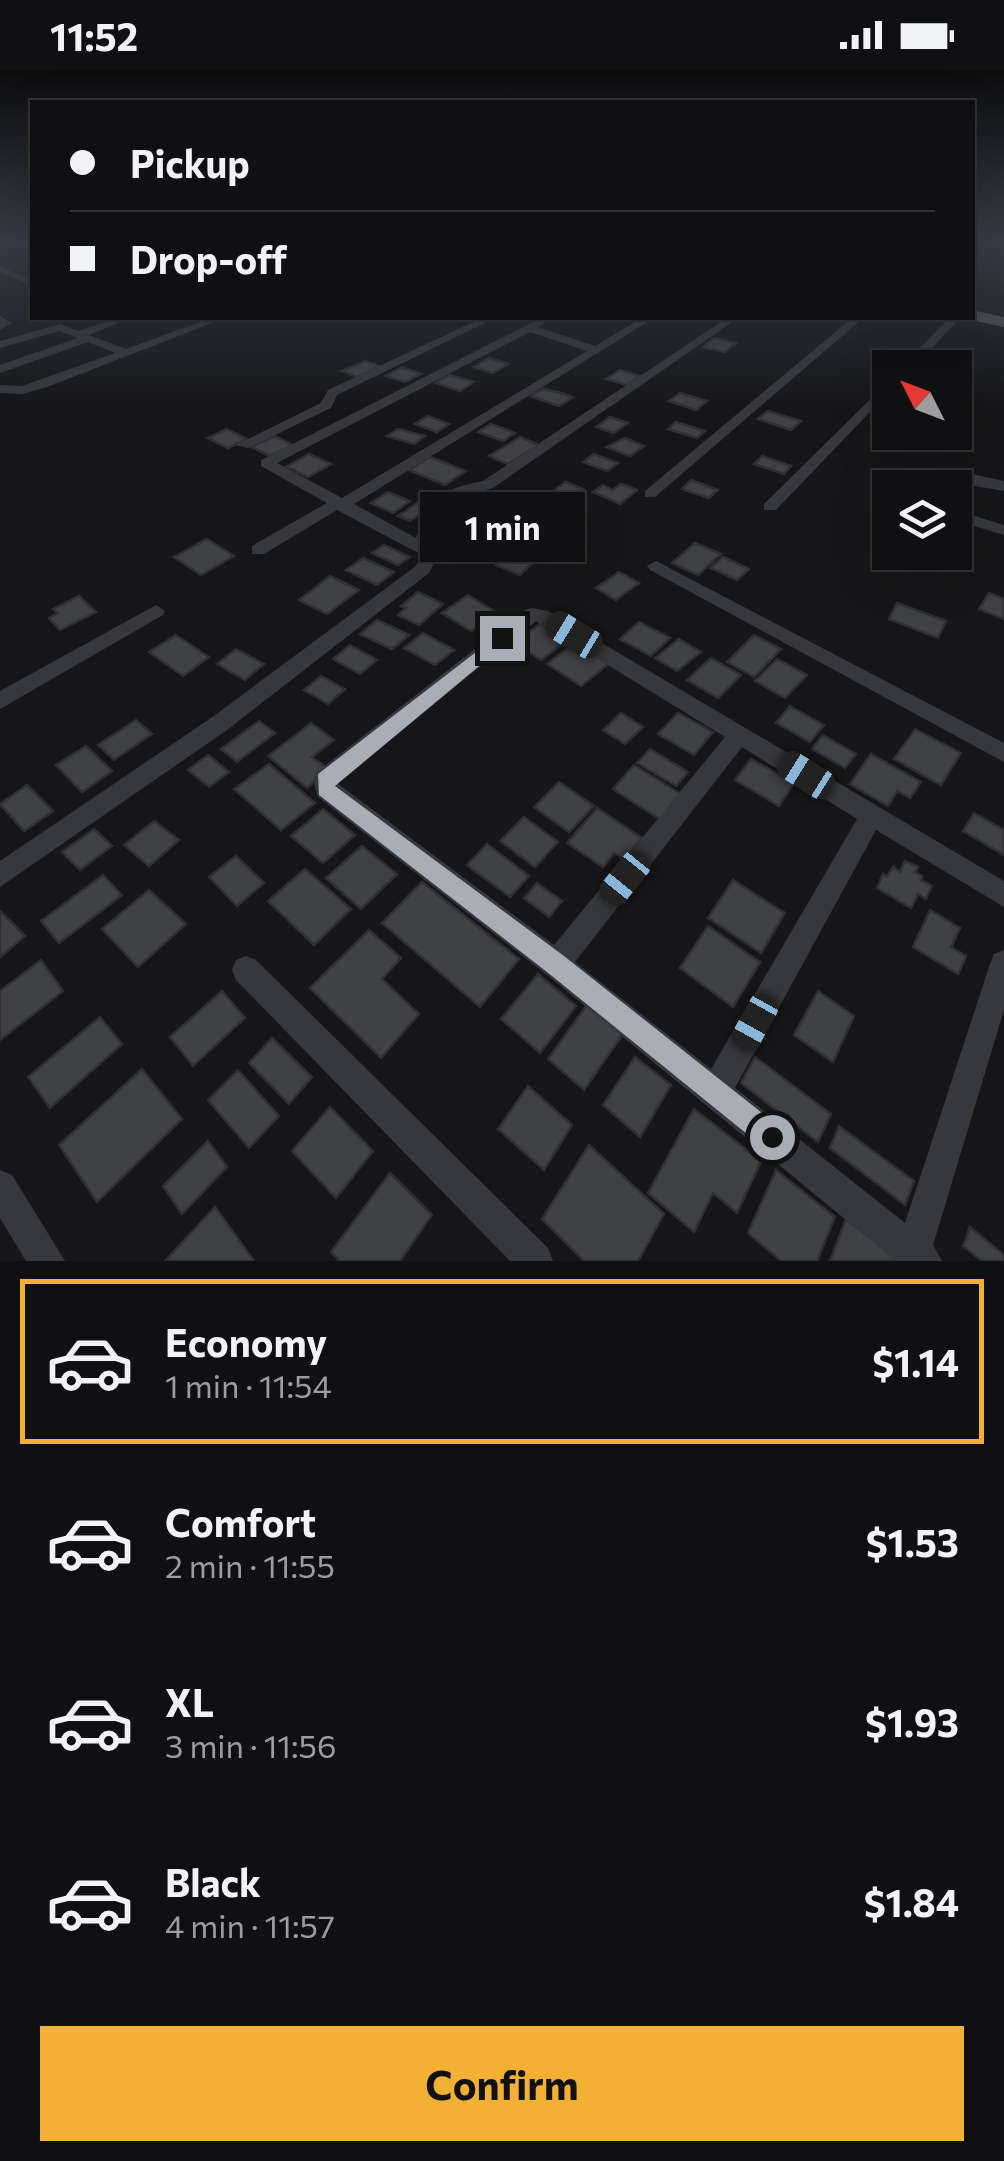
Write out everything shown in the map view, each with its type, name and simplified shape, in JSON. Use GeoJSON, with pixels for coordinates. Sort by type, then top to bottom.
{"type":"FeatureCollection","features":[{"type":"Feature","properties":{"kind":"main road"},"geometry":{"type":"LineString","coordinates":[[975,316],[1004,322]]}},
{"type":"Feature","properties":{"kind":"street"},"geometry":{"type":"LineString","coordinates":[[0,319],[7,323],[0,327]]}},
{"type":"Feature","properties":{"kind":"street"},"geometry":{"type":"LineString","coordinates":[[0,369],[120,320]]}},
{"type":"Feature","properties":{"kind":"street"},"geometry":{"type":"LineString","coordinates":[[0,389],[22,390],[215,320]]}},
{"type":"Feature","properties":{"kind":"street"},"geometry":{"type":"LineString","coordinates":[[243,445],[326,405],[332,393],[486,320]]}},
{"type":"Feature","properties":{"kind":"street"},"geometry":{"type":"LineString","coordinates":[[0,875],[220,724],[423,570],[431,552],[266,463],[544,320]]}},
{"type":"Feature","properties":{"kind":"street"},"geometry":{"type":"LineString","coordinates":[[258,550],[647,320]]}},
{"type":"Feature","properties":{"kind":"street"},"geometry":{"type":"LineString","coordinates":[[421,547],[430,515],[441,498],[458,490],[488,485],[731,320]]}},
{"type":"Feature","properties":{"kind":"street"},"geometry":{"type":"LineString","coordinates":[[650,494],[856,320]]}},
{"type":"Feature","properties":{"kind":"street"},"geometry":{"type":"LineString","coordinates":[[923,350],[952,320]]}},
{"type":"Feature","properties":{"kind":"street"},"geometry":{"type":"LineString","coordinates":[[0,345],[56,327],[125,353]]}},
{"type":"Feature","properties":{"kind":"street"},"geometry":{"type":"LineString","coordinates":[[529,328],[597,350]]}},
{"type":"Feature","properties":{"kind":"street"},"geometry":{"type":"LineString","coordinates":[[770,507],[872,402]]}},
{"type":"Feature","properties":{"kind":"street"},"geometry":{"type":"LineString","coordinates":[[972,478],[1004,486]]}},
{"type":"Feature","properties":{"kind":"street"},"geometry":{"type":"LineString","coordinates":[[972,520],[1004,530]]}},
{"type":"Feature","properties":{"kind":"street"},"geometry":{"type":"LineString","coordinates":[[656,566],[1004,753]]}},
{"type":"Feature","properties":{"kind":"street"},"geometry":{"type":"LineString","coordinates":[[0,702],[156,611]]}},
{"type":"Feature","properties":{"kind":"street"},"geometry":{"type":"LineString","coordinates":[[1004,895],[740,734],[532,614],[325,779],[326,790],[556,964],[918,1256],[1004,964]]}},
{"type":"Feature","properties":{"kind":"street"},"geometry":{"type":"LineString","coordinates":[[556,964],[740,734]]}},
{"type":"Feature","properties":{"kind":"street"},"geometry":{"type":"LineString","coordinates":[[716,1091],[872,815]]}},
{"type":"Feature","properties":{"kind":"street"},"geometry":{"type":"LineString","coordinates":[[246,970],[535,1261]]}},
{"type":"Feature","properties":{"kind":"street"},"geometry":{"type":"LineString","coordinates":[[0,1187],[47,1261]]}},
{"type":"Feature","properties":{"kind":"building"},"geometry":{"type":"Polygon","coordinates":[[[714,338],[736,343],[724,352],[703,347],[714,338]]]}},
{"type":"Feature","properties":{"kind":"building"},"geometry":{"type":"Polygon","coordinates":[[[489,358],[508,364],[493,373],[474,367],[489,358]]]}},
{"type":"Feature","properties":{"kind":"building"},"geometry":{"type":"Polygon","coordinates":[[[365,361],[379,366],[357,377],[342,371],[365,361]]]}},
{"type":"Feature","properties":{"kind":"building"},"geometry":{"type":"Polygon","coordinates":[[[402,367],[421,374],[405,382],[386,376],[402,367]]]}},
{"type":"Feature","properties":{"kind":"building"},"geometry":{"type":"Polygon","coordinates":[[[620,370],[640,376],[627,385],[606,379],[620,370]]]}},
{"type":"Feature","properties":{"kind":"building"},"geometry":{"type":"Polygon","coordinates":[[[449,375],[474,382],[460,391],[436,383],[449,375]]]}},
{"type":"Feature","properties":{"kind":"building"},"geometry":{"type":"Polygon","coordinates":[[[543,389],[573,397],[559,406],[531,396],[543,389]]]}},
{"type":"Feature","properties":{"kind":"building"},"geometry":{"type":"Polygon","coordinates":[[[680,393],[707,401],[696,410],[669,401],[680,393]]]}},
{"type":"Feature","properties":{"kind":"building"},"geometry":{"type":"Polygon","coordinates":[[[768,411],[801,421],[791,430],[758,419],[768,411]]]}},
{"type":"Feature","properties":{"kind":"building"},"geometry":{"type":"Polygon","coordinates":[[[428,416],[449,424],[437,432],[415,424],[428,416]]]}},
{"type":"Feature","properties":{"kind":"building"},"geometry":{"type":"Polygon","coordinates":[[[610,417],[628,423],[614,433],[596,427],[610,417]]]}},
{"type":"Feature","properties":{"kind":"building"},"geometry":{"type":"Polygon","coordinates":[[[676,422],[705,431],[697,438],[668,429],[676,422]]]}},
{"type":"Feature","properties":{"kind":"building"},"geometry":{"type":"Polygon","coordinates":[[[491,424],[515,433],[503,441],[478,432],[491,424]]]}},
{"type":"Feature","properties":{"kind":"building"},"geometry":{"type":"Polygon","coordinates":[[[227,429],[247,439],[228,448],[208,438],[227,429]]]}},
{"type":"Feature","properties":{"kind":"building"},"geometry":{"type":"Polygon","coordinates":[[[398,429],[425,436],[414,444],[387,436],[398,429]]]}},
{"type":"Feature","properties":{"kind":"building"},"geometry":{"type":"Polygon","coordinates":[[[275,436],[293,445],[270,456],[251,447],[275,436]]]}},
{"type":"Feature","properties":{"kind":"building"},"geometry":{"type":"Polygon","coordinates":[[[520,437],[539,445],[508,464],[489,456],[520,437]]]}},
{"type":"Feature","properties":{"kind":"building"},"geometry":{"type":"Polygon","coordinates":[[[625,438],[644,446],[630,456],[607,447],[625,438]]]}},
{"type":"Feature","properties":{"kind":"building"},"geometry":{"type":"Polygon","coordinates":[[[309,454],[331,464],[308,477],[286,467],[309,454]]]}},
{"type":"Feature","properties":{"kind":"building"},"geometry":{"type":"Polygon","coordinates":[[[594,454],[618,463],[607,471],[583,462],[594,454]]]}},
{"type":"Feature","properties":{"kind":"building"},"geometry":{"type":"Polygon","coordinates":[[[762,456],[791,466],[784,474],[754,464],[762,456]]]}},
{"type":"Feature","properties":{"kind":"building"},"geometry":{"type":"Polygon","coordinates":[[[430,457],[466,471],[445,485],[409,470],[430,457]]]}},
{"type":"Feature","properties":{"kind":"building"},"geometry":{"type":"Polygon","coordinates":[[[691,480],[718,490],[709,498],[682,489],[691,480]]]}},
{"type":"Feature","properties":{"kind":"building"},"geometry":{"type":"Polygon","coordinates":[[[566,482],[583,489],[562,504],[545,497],[566,482]]]}},
{"type":"Feature","properties":{"kind":"building"},"geometry":{"type":"Polygon","coordinates":[[[621,484],[637,490],[620,504],[593,492],[603,485],[613,490],[621,484]]]}},
{"type":"Feature","properties":{"kind":"building"},"geometry":{"type":"Polygon","coordinates":[[[388,492],[410,501],[393,513],[371,503],[388,492]]]}},
{"type":"Feature","properties":{"kind":"building"},"geometry":{"type":"Polygon","coordinates":[[[419,502],[430,507],[410,521],[398,516],[419,502]]]}},
{"type":"Feature","properties":{"kind":"building"},"geometry":{"type":"Polygon","coordinates":[[[207,539],[234,556],[201,575],[174,557],[207,539]]]}},
{"type":"Feature","properties":{"kind":"building"},"geometry":{"type":"Polygon","coordinates":[[[695,543],[721,554],[698,575],[672,563],[695,543]]]}},
{"type":"Feature","properties":{"kind":"building"},"geometry":{"type":"Polygon","coordinates":[[[384,545],[410,557],[398,565],[372,553],[384,545]]]}},
{"type":"Feature","properties":{"kind":"building"},"geometry":{"type":"Polygon","coordinates":[[[514,548],[538,558],[520,575],[496,565],[514,548]]]}},
{"type":"Feature","properties":{"kind":"building"},"geometry":{"type":"Polygon","coordinates":[[[723,557],[749,569],[737,580],[710,568],[723,557]]]}},
{"type":"Feature","properties":{"kind":"building"},"geometry":{"type":"Polygon","coordinates":[[[363,558],[394,572],[377,585],[346,570],[363,558]]]}},
{"type":"Feature","properties":{"kind":"building"},"geometry":{"type":"Polygon","coordinates":[[[619,572],[639,583],[616,600],[596,588],[619,572]]]}},
{"type":"Feature","properties":{"kind":"building"},"geometry":{"type":"Polygon","coordinates":[[[330,576],[359,590],[327,614],[299,600],[330,576]]]}},
{"type":"Feature","properties":{"kind":"building"},"geometry":{"type":"Polygon","coordinates":[[[418,592],[443,604],[419,625],[398,615],[406,608],[401,606],[418,592]]]}},
{"type":"Feature","properties":{"kind":"building"},"geometry":{"type":"Polygon","coordinates":[[[989,593],[1004,599],[1004,619],[979,609],[989,593]]]}},
{"type":"Feature","properties":{"kind":"building"},"geometry":{"type":"Polygon","coordinates":[[[468,595],[497,613],[471,631],[442,613],[468,595]]]}},
{"type":"Feature","properties":{"kind":"building"},"geometry":{"type":"Polygon","coordinates":[[[79,596],[96,612],[60,630],[49,618],[58,613],[53,609],[79,596]]]}},
{"type":"Feature","properties":{"kind":"building"},"geometry":{"type":"Polygon","coordinates":[[[897,603],[946,621],[938,638],[889,619],[897,603]]]}},
{"type":"Feature","properties":{"kind":"building"},"geometry":{"type":"Polygon","coordinates":[[[377,620],[409,635],[392,649],[360,634],[377,620]]]}},
{"type":"Feature","properties":{"kind":"building"},"geometry":{"type":"Polygon","coordinates":[[[639,622],[670,638],[651,656],[620,639],[639,622]]]}},
{"type":"Feature","properties":{"kind":"building"},"geometry":{"type":"Polygon","coordinates":[[[540,624],[566,641],[541,660],[515,643],[540,624]]]}},
{"type":"Feature","properties":{"kind":"building"},"geometry":{"type":"Polygon","coordinates":[[[423,633],[454,650],[435,665],[404,648],[423,633]]]}},
{"type":"Feature","properties":{"kind":"building"},"geometry":{"type":"Polygon","coordinates":[[[176,635],[209,657],[183,676],[149,652],[176,635]]]}},
{"type":"Feature","properties":{"kind":"building"},"geometry":{"type":"Polygon","coordinates":[[[754,635],[781,649],[754,677],[727,662],[754,635]]]}},
{"type":"Feature","properties":{"kind":"building"},"geometry":{"type":"Polygon","coordinates":[[[679,639],[701,652],[677,671],[655,658],[679,639]]]}},
{"type":"Feature","properties":{"kind":"building"},"geometry":{"type":"Polygon","coordinates":[[[578,640],[612,661],[581,686],[547,664],[578,640]]]}},
{"type":"Feature","properties":{"kind":"building"},"geometry":{"type":"Polygon","coordinates":[[[350,645],[377,660],[360,674],[333,659],[350,645]]]}},
{"type":"Feature","properties":{"kind":"building"},"geometry":{"type":"Polygon","coordinates":[[[236,649],[264,664],[245,680],[217,664],[236,649]]]}},
{"type":"Feature","properties":{"kind":"building"},"geometry":{"type":"Polygon","coordinates":[[[711,658],[741,675],[718,698],[687,680],[711,658]]]}},
{"type":"Feature","properties":{"kind":"building"},"geometry":{"type":"Polygon","coordinates":[[[777,659],[807,675],[785,698],[755,681],[777,659]]]}},
{"type":"Feature","properties":{"kind":"building"},"geometry":{"type":"Polygon","coordinates":[[[321,676],[345,689],[328,704],[304,690],[321,676]]]}},
{"type":"Feature","properties":{"kind":"building"},"geometry":{"type":"Polygon","coordinates":[[[790,706],[824,725],[810,742],[776,723],[790,706]]]}},
{"type":"Feature","properties":{"kind":"building"},"geometry":{"type":"Polygon","coordinates":[[[621,713],[643,727],[625,744],[603,730],[621,713]]]}},
{"type":"Feature","properties":{"kind":"building"},"geometry":{"type":"Polygon","coordinates":[[[678,713],[713,732],[694,755],[658,734],[678,713]]]}},
{"type":"Feature","properties":{"kind":"building"},"geometry":{"type":"Polygon","coordinates":[[[136,720],[152,734],[114,760],[98,745],[136,720]]]}},
{"type":"Feature","properties":{"kind":"building"},"geometry":{"type":"Polygon","coordinates":[[[259,721],[275,733],[237,762],[221,749],[259,721]]]}},
{"type":"Feature","properties":{"kind":"building"},"geometry":{"type":"Polygon","coordinates":[[[311,723],[334,740],[312,757],[329,770],[307,788],[268,756],[311,723]]]}},
{"type":"Feature","properties":{"kind":"building"},"geometry":{"type":"Polygon","coordinates":[[[915,729],[961,753],[941,785],[894,759],[915,729]]]}},
{"type":"Feature","properties":{"kind":"building"},"geometry":{"type":"Polygon","coordinates":[[[823,735],[856,754],[845,768],[812,749],[823,735]]]}},
{"type":"Feature","properties":{"kind":"building"},"geometry":{"type":"Polygon","coordinates":[[[86,746],[112,771],[82,792],[56,765],[86,746]]]}},
{"type":"Feature","properties":{"kind":"building"},"geometry":{"type":"Polygon","coordinates":[[[650,749],[688,772],[676,786],[637,763],[650,749]]]}},
{"type":"Feature","properties":{"kind":"building"},"geometry":{"type":"Polygon","coordinates":[[[871,754],[921,782],[910,798],[897,791],[888,806],[850,784],[871,754]]]}},
{"type":"Feature","properties":{"kind":"building"},"geometry":{"type":"Polygon","coordinates":[[[208,755],[229,772],[209,787],[188,770],[208,755]]]}},
{"type":"Feature","properties":{"kind":"building"},"geometry":{"type":"Polygon","coordinates":[[[751,759],[794,783],[779,806],[735,780],[751,759]]]}},
{"type":"Feature","properties":{"kind":"building"},"geometry":{"type":"Polygon","coordinates":[[[269,764],[315,803],[281,830],[234,789],[269,764]]]}},
{"type":"Feature","properties":{"kind":"building"},"geometry":{"type":"Polygon","coordinates":[[[634,765],[681,794],[661,820],[613,789],[634,765]]]}},
{"type":"Feature","properties":{"kind":"building"},"geometry":{"type":"Polygon","coordinates":[[[559,782],[594,806],[569,832],[534,807],[559,782]]]}},
{"type":"Feature","properties":{"kind":"building"},"geometry":{"type":"Polygon","coordinates":[[[27,785],[53,811],[24,831],[0,804],[27,785]]]}},
{"type":"Feature","properties":{"kind":"building"},"geometry":{"type":"Polygon","coordinates":[[[597,808],[642,838],[624,860],[614,853],[603,867],[567,843],[597,808]]]}},
{"type":"Feature","properties":{"kind":"building"},"geometry":{"type":"Polygon","coordinates":[[[323,809],[355,835],[323,863],[291,836],[323,809]]]}},
{"type":"Feature","properties":{"kind":"building"},"geometry":{"type":"Polygon","coordinates":[[[974,813],[1004,830],[1004,855],[963,831],[974,813]]]}},
{"type":"Feature","properties":{"kind":"building"},"geometry":{"type":"Polygon","coordinates":[[[524,817],[558,842],[535,867],[500,841],[524,817]]]}},
{"type":"Feature","properties":{"kind":"building"},"geometry":{"type":"Polygon","coordinates":[[[154,821],[179,840],[149,866],[124,845],[154,821]]]}},
{"type":"Feature","properties":{"kind":"building"},"geometry":{"type":"Polygon","coordinates":[[[94,829],[112,846],[80,870],[62,852],[94,829]]]}},
{"type":"Feature","properties":{"kind":"building"},"geometry":{"type":"Polygon","coordinates":[[[487,844],[529,876],[510,897],[467,865],[487,844]]]}},
{"type":"Feature","properties":{"kind":"building"},"geometry":{"type":"Polygon","coordinates":[[[362,846],[397,874],[361,909],[326,878],[362,846]]]}},
{"type":"Feature","properties":{"kind":"building"},"geometry":{"type":"Polygon","coordinates":[[[236,856],[264,883],[237,906],[209,877],[236,856]]]}},
{"type":"Feature","properties":{"kind":"building"},"geometry":{"type":"Polygon","coordinates":[[[905,861],[918,867],[915,872],[932,886],[926,899],[918,894],[911,908],[877,888],[883,874],[887,877],[893,867],[900,872],[905,861]]]}},
{"type":"Feature","properties":{"kind":"building"},"geometry":{"type":"Polygon","coordinates":[[[305,869],[351,909],[314,945],[268,901],[305,869]]]}},
{"type":"Feature","properties":{"kind":"building"},"geometry":{"type":"Polygon","coordinates":[[[103,875],[122,895],[59,943],[41,921],[103,875]]]}},
{"type":"Feature","properties":{"kind":"building"},"geometry":{"type":"Polygon","coordinates":[[[733,880],[785,913],[761,953],[708,918],[733,880]]]}},
{"type":"Feature","properties":{"kind":"building"},"geometry":{"type":"Polygon","coordinates":[[[422,882],[519,959],[480,1007],[382,923],[422,882]]]}},
{"type":"Feature","properties":{"kind":"building"},"geometry":{"type":"Polygon","coordinates":[[[537,883],[562,901],[549,917],[524,898],[537,883]]]}},
{"type":"Feature","properties":{"kind":"building"},"geometry":{"type":"Polygon","coordinates":[[[149,890],[186,924],[138,967],[102,929],[149,890]]]}},
{"type":"Feature","properties":{"kind":"building"},"geometry":{"type":"Polygon","coordinates":[[[930,910],[960,928],[951,947],[966,956],[958,974],[913,947],[930,910]]]}},
{"type":"Feature","properties":{"kind":"building"},"geometry":{"type":"Polygon","coordinates":[[[0,911],[25,936],[0,957],[0,911]]]}},
{"type":"Feature","properties":{"kind":"building"},"geometry":{"type":"Polygon","coordinates":[[[708,926],[760,962],[733,1007],[680,968],[708,926]]]}},
{"type":"Feature","properties":{"kind":"building"},"geometry":{"type":"Polygon","coordinates":[[[369,930],[401,958],[382,979],[419,1014],[381,1058],[310,988],[369,930]]]}},
{"type":"Feature","properties":{"kind":"building"},"geometry":{"type":"Polygon","coordinates":[[[41,960],[63,991],[0,1040],[0,991],[41,960]]]}},
{"type":"Feature","properties":{"kind":"building"},"geometry":{"type":"Polygon","coordinates":[[[538,974],[576,1006],[540,1053],[501,1019],[538,974]]]}},
{"type":"Feature","properties":{"kind":"building"},"geometry":{"type":"Polygon","coordinates":[[[222,991],[245,1018],[193,1066],[170,1037],[222,991]]]}},
{"type":"Feature","properties":{"kind":"building"},"geometry":{"type":"Polygon","coordinates":[[[818,991],[854,1016],[833,1062],[794,1035],[818,991]]]}},
{"type":"Feature","properties":{"kind":"building"},"geometry":{"type":"Polygon","coordinates":[[[589,1002],[625,1031],[584,1090],[548,1059],[589,1002]]]}},
{"type":"Feature","properties":{"kind":"building"},"geometry":{"type":"Polygon","coordinates":[[[100,1017],[122,1044],[50,1108],[28,1077],[100,1017]]]}},
{"type":"Feature","properties":{"kind":"building"},"geometry":{"type":"Polygon","coordinates":[[[272,1038],[312,1077],[289,1104],[249,1063],[272,1038]]]}},
{"type":"Feature","properties":{"kind":"building"},"geometry":{"type":"Polygon","coordinates":[[[635,1057],[671,1085],[640,1137],[603,1105],[635,1057]]]}},
{"type":"Feature","properties":{"kind":"building"},"geometry":{"type":"Polygon","coordinates":[[[755,1057],[831,1114],[818,1142],[741,1083],[755,1057]]]}},
{"type":"Feature","properties":{"kind":"building"},"geometry":{"type":"Polygon","coordinates":[[[142,1069],[182,1119],[97,1202],[59,1145],[142,1069]]]}},
{"type":"Feature","properties":{"kind":"building"},"geometry":{"type":"Polygon","coordinates":[[[238,1070],[279,1116],[249,1148],[208,1100],[238,1070]]]}},
{"type":"Feature","properties":{"kind":"building"},"geometry":{"type":"Polygon","coordinates":[[[528,1086],[572,1125],[544,1170],[498,1129],[528,1086]]]}},
{"type":"Feature","properties":{"kind":"building"},"geometry":{"type":"Polygon","coordinates":[[[330,1107],[373,1151],[336,1198],[292,1151],[330,1107]]]}},
{"type":"Feature","properties":{"kind":"building"},"geometry":{"type":"Polygon","coordinates":[[[694,1109],[761,1161],[737,1213],[713,1193],[694,1232],[648,1193],[694,1109]]]}},
{"type":"Feature","properties":{"kind":"building"},"geometry":{"type":"Polygon","coordinates":[[[839,1126],[914,1181],[905,1205],[830,1148],[839,1126]]]}},
{"type":"Feature","properties":{"kind":"building"},"geometry":{"type":"Polygon","coordinates":[[[208,1141],[227,1167],[182,1214],[163,1186],[208,1141]]]}},
{"type":"Feature","properties":{"kind":"building"},"geometry":{"type":"Polygon","coordinates":[[[589,1145],[664,1214],[638,1261],[584,1261],[542,1219],[589,1145]]]}},
{"type":"Feature","properties":{"kind":"building"},"geometry":{"type":"Polygon","coordinates":[[[776,1170],[835,1217],[817,1261],[781,1261],[748,1233],[776,1170]]]}},
{"type":"Feature","properties":{"kind":"building"},"geometry":{"type":"Polygon","coordinates":[[[390,1173],[432,1215],[400,1261],[340,1261],[331,1252],[390,1173]]]}},
{"type":"Feature","properties":{"kind":"building"},"geometry":{"type":"Polygon","coordinates":[[[215,1207],[254,1261],[165,1261],[215,1207]]]}},
{"type":"Feature","properties":{"kind":"building"},"geometry":{"type":"Polygon","coordinates":[[[846,1219],[901,1261],[830,1261],[846,1219]]]}},
{"type":"Feature","properties":{"kind":"building"},"geometry":{"type":"Polygon","coordinates":[[[970,1227],[1004,1255],[1004,1261],[982,1261],[963,1246],[970,1227]]]}},
{"type":"Feature","properties":{"kind":"route"},"geometry":{"type":"LineString","coordinates":[[502,638],[325,779],[326,790],[556,964],[772,1137]]}}]}
